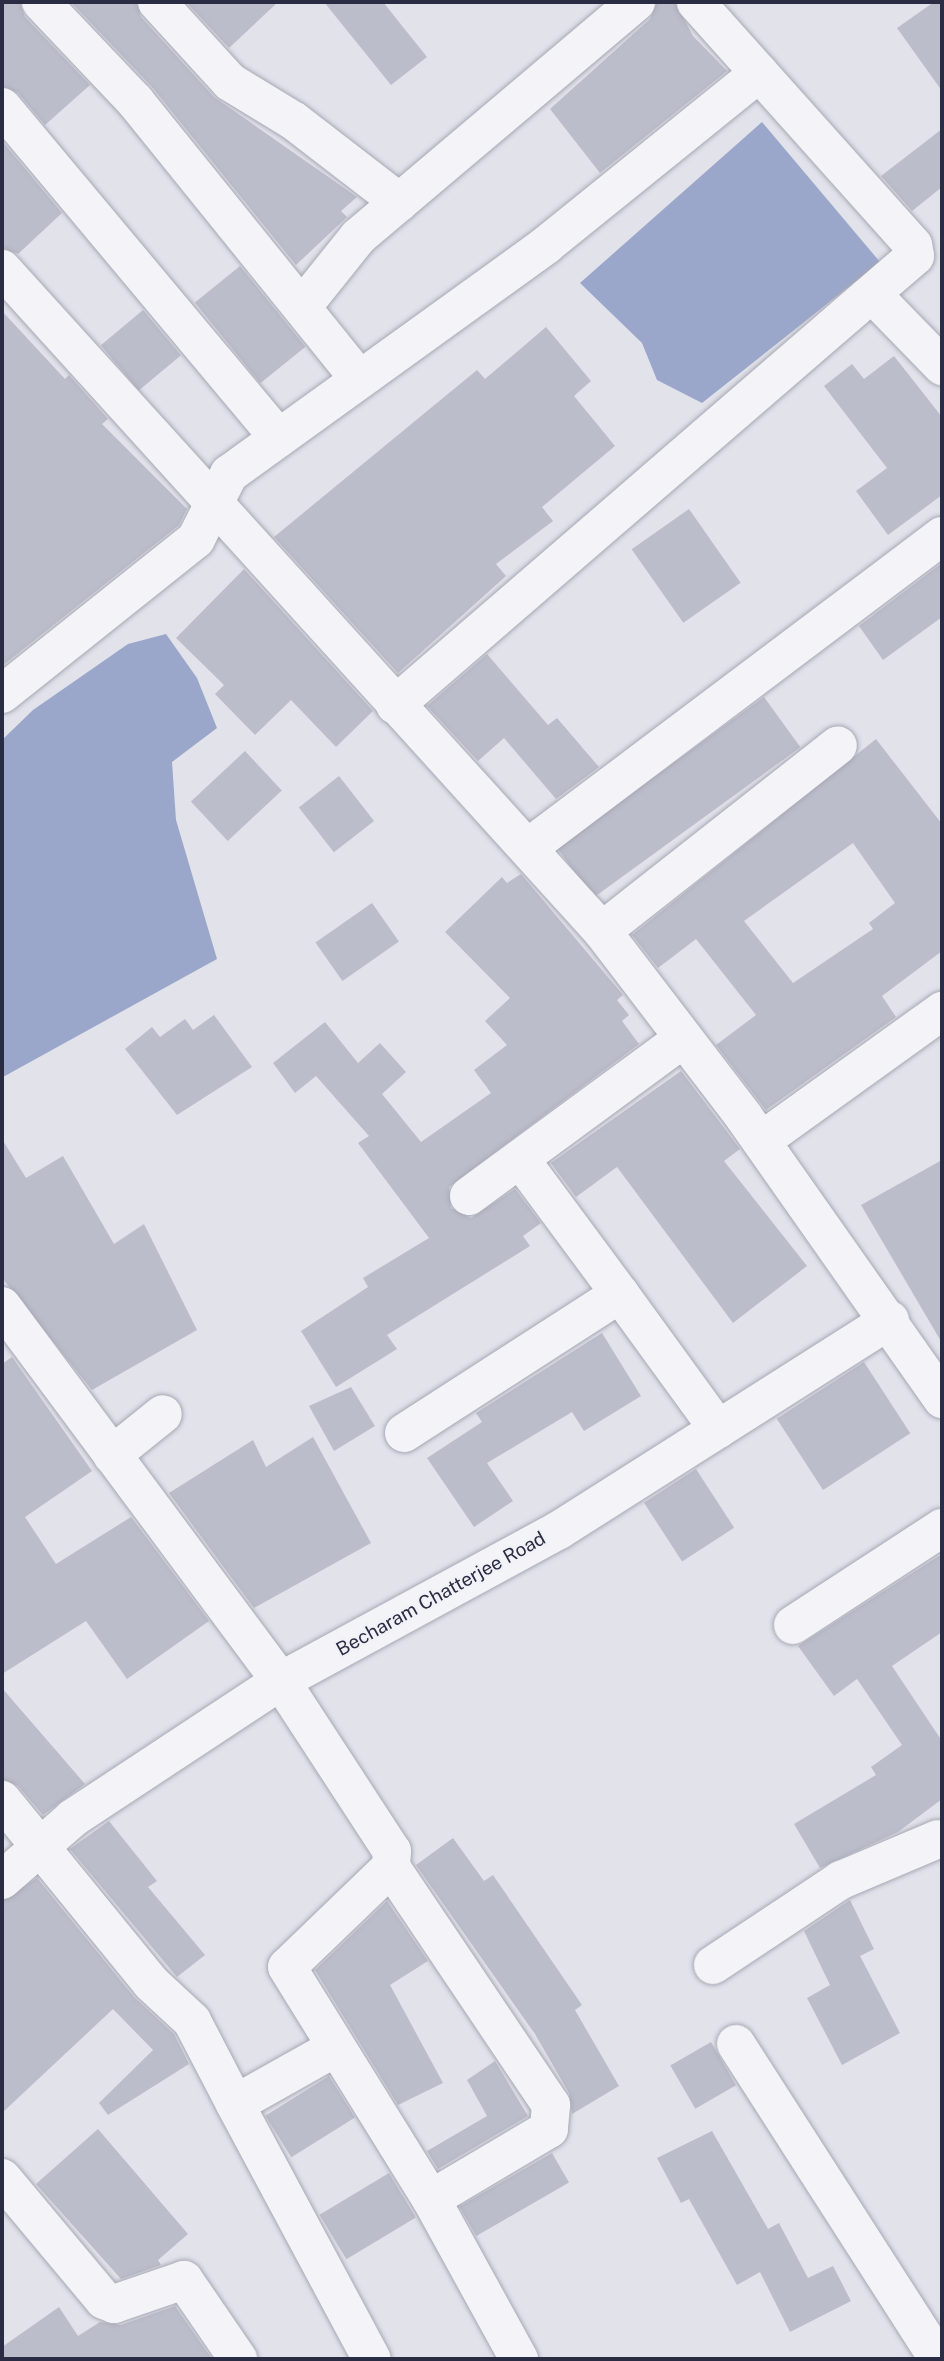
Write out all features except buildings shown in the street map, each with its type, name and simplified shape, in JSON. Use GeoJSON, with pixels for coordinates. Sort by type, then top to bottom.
{"type":"FeatureCollection","features":[{"type":"Feature","properties":{"kind":"street"},"geometry":{"type":"LineString","coordinates":[[41,2],[135,101],[358,377]]}},
{"type":"Feature","properties":{"kind":"street"},"geometry":{"type":"LineString","coordinates":[[157,2],[230,82],[294,121],[399,202]]}},
{"type":"Feature","properties":{"kind":"street"},"geometry":{"type":"LineString","coordinates":[[302,307],[343,251],[636,2]]}},
{"type":"Feature","properties":{"kind":"street"},"geometry":{"type":"LineString","coordinates":[[395,705],[910,266],[913,245],[696,2]]}},
{"type":"Feature","properties":{"kind":"street"},"geometry":{"type":"LineString","coordinates":[[2,694],[197,539],[211,504],[229,474],[358,377],[546,245],[759,73]]}},
{"type":"Feature","properties":{"kind":"street"},"geometry":{"type":"LineString","coordinates":[[2,107],[278,437]]}},
{"type":"Feature","properties":{"kind":"street"},"geometry":{"type":"LineString","coordinates":[[2,269],[211,504],[529,847],[602,931],[752,1129],[896,1330],[938,1384]]}},
{"type":"Feature","properties":{"kind":"street"},"geometry":{"type":"LineString","coordinates":[[874,296],[942,366]]}},
{"type":"Feature","properties":{"kind":"street"},"geometry":{"type":"LineString","coordinates":[[529,847],[942,536]]}},
{"type":"Feature","properties":{"kind":"street"},"geometry":{"type":"LineString","coordinates":[[602,931],[838,745]]}},
{"type":"Feature","properties":{"kind":"street"},"geometry":{"type":"LineString","coordinates":[[752,1129],[942,1011]]}},
{"type":"Feature","properties":{"kind":"street"},"geometry":{"type":"LineString","coordinates":[[469,1196],[683,1039]]}},
{"type":"Feature","properties":{"kind":"street"},"geometry":{"type":"LineString","coordinates":[[521,1160],[718,1429]]}},
{"type":"Feature","properties":{"kind":"street"},"geometry":{"type":"LineString","coordinates":[[404,1433],[620,1294]]}},
{"type":"Feature","properties":{"kind":"street"},"geometry":{"type":"LineString","coordinates":[[2,1306],[281,1681],[392,1851],[391,1867],[551,2105],[549,2129],[431,2199]]}},
{"type":"Feature","properties":{"kind":"street","name":"Becharam Chatterjee Road"},"geometry":{"type":"LineString","coordinates":[[2,1880],[40,1844],[281,1681],[559,1530],[718,1429],[896,1330]]}},
{"type":"Feature","properties":{"kind":"street"},"geometry":{"type":"LineString","coordinates":[[112,1455],[163,1414]]}},
{"type":"Feature","properties":{"kind":"street"},"geometry":{"type":"LineString","coordinates":[[793,1625],[942,1528]]}},
{"type":"Feature","properties":{"kind":"street"},"geometry":{"type":"LineString","coordinates":[[2,1800],[151,1983],[192,2021],[372,2359]]}},
{"type":"Feature","properties":{"kind":"street"},"geometry":{"type":"LineString","coordinates":[[713,1965],[841,1880],[941,1850]]}},
{"type":"Feature","properties":{"kind":"street"},"geometry":{"type":"LineString","coordinates":[[391,1867],[287,1967],[333,2049],[431,2199],[519,2359]]}},
{"type":"Feature","properties":{"kind":"street"},"geometry":{"type":"LineString","coordinates":[[736,2044],[938,2359]]}},
{"type":"Feature","properties":{"kind":"street"},"geometry":{"type":"LineString","coordinates":[[235,2104],[333,2049]]}},
{"type":"Feature","properties":{"kind":"street"},"geometry":{"type":"LineString","coordinates":[[2,2178],[104,2300],[114,2304],[184,2280],[238,2359]]}},
{"type":"Feature","properties":{"kind":"water"},"geometry":{"type":"Polygon","coordinates":[[[762,122],[880,262],[702,403],[657,380],[642,343],[580,283],[762,122]]]}},
{"type":"Feature","properties":{"kind":"water"},"geometry":{"type":"Polygon","coordinates":[[[166,634],[197,678],[217,728],[172,762],[176,820],[217,959],[3,1077],[2,740],[33,710],[128,644],[166,634]]]}}]}
